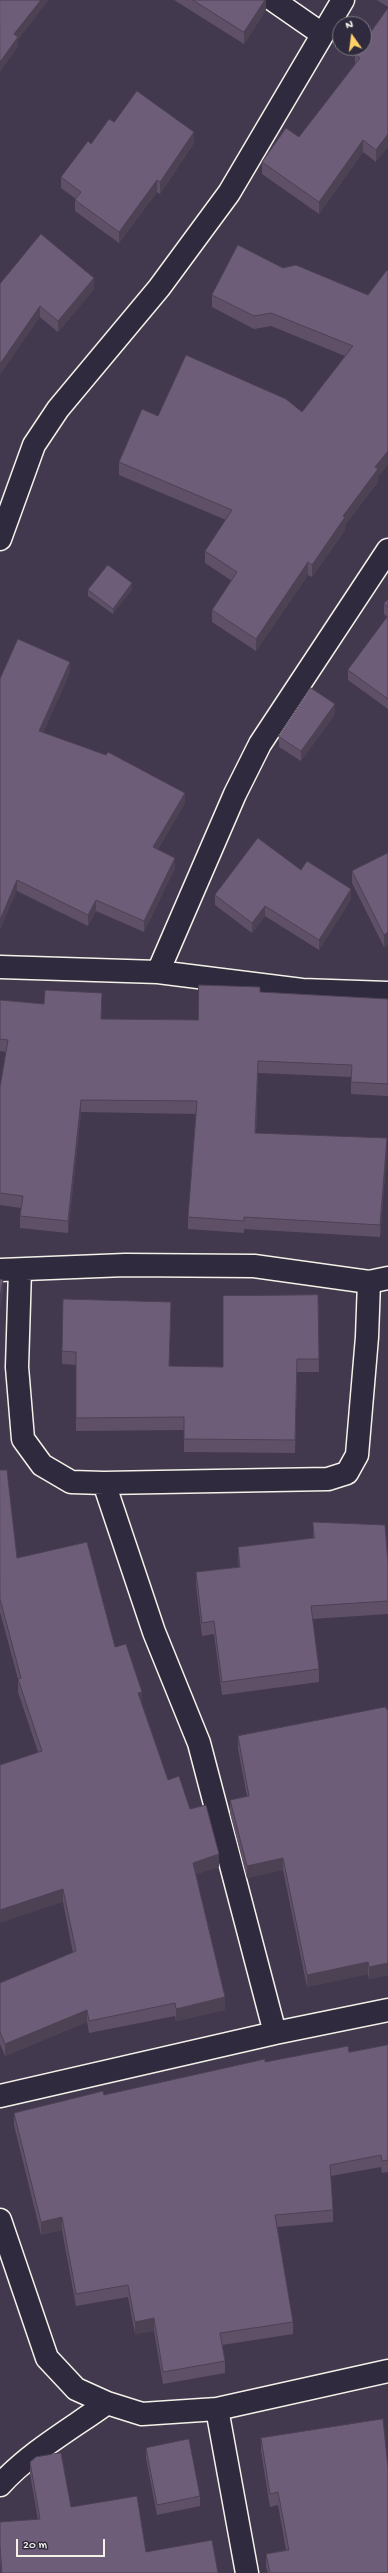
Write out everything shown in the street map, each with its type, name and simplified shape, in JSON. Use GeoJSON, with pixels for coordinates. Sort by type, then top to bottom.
{"type":"FeatureCollection","features":[{"type":"Feature","properties":{"kind":"street"},"geometry":{"type":"LineString","coordinates":[[273,0],[322,34]]}},
{"type":"Feature","properties":{"kind":"street"},"geometry":{"type":"LineString","coordinates":[[0,539],[34,445],[58,409],[160,288],[229,193],[343,0]]}},
{"type":"Feature","properties":{"kind":"street"},"geometry":{"type":"LineString","coordinates":[[158,972],[235,794],[260,744],[388,550]]}},
{"type":"Feature","properties":{"kind":"street"},"geometry":{"type":"LineString","coordinates":[[0,967],[158,972],[302,990],[388,993]]}},
{"type":"Feature","properties":{"kind":"street"},"geometry":{"type":"LineString","coordinates":[[125,1265],[254,1266],[378,1280],[367,1338],[357,1455],[347,1473],[328,1479],[104,1483],[71,1482],[42,1465],[23,1438],[10,1270],[125,1265]]}},
{"type":"Feature","properties":{"kind":"street"},"geometry":{"type":"LineString","coordinates":[[104,1483],[154,1632],[199,1743],[275,2033]]}},
{"type":"Feature","properties":{"kind":"street"},"geometry":{"type":"LineString","coordinates":[[0,2096],[275,2033],[388,2010]]}},
{"type":"Feature","properties":{"kind":"street"},"geometry":{"type":"LineString","coordinates":[[0,2220],[47,2358],[76,2389],[107,2403],[142,2414],[217,2409],[388,2371]]}},
{"type":"Feature","properties":{"kind":"street"},"geometry":{"type":"LineString","coordinates":[[0,2485],[12,2471],[107,2403]]}},
{"type":"Feature","properties":{"kind":"street"},"geometry":{"type":"LineString","coordinates":[[217,2409],[247,2573]]}},
{"type":"Feature","properties":{"kind":"building"},"geometry":{"type":"Polygon","coordinates":[[[0,0],[41,0],[14,34],[18,37],[0,62],[0,0]]]}},
{"type":"Feature","properties":{"kind":"building"},"geometry":{"type":"Polygon","coordinates":[[[193,0],[265,0],[244,32],[193,0]]]}},
{"type":"Feature","properties":{"kind":"building"},"geometry":{"type":"Polygon","coordinates":[[[388,8],[388,134],[376,150],[363,140],[319,202],[262,162],[286,128],[299,137],[360,58],[358,56],[372,56],[372,31],[388,8]]]}},
{"type":"Feature","properties":{"kind":"building"},"geometry":{"type":"Polygon","coordinates":[[[137,91],[194,132],[160,182],[157,180],[119,232],[75,200],[81,192],[61,177],[88,141],[91,144],[109,119],[114,122],[137,91]]]}},
{"type":"Feature","properties":{"kind":"building"},"geometry":{"type":"Polygon","coordinates":[[[41,234],[94,278],[58,321],[40,306],[0,364],[0,284],[41,234]]]}},
{"type":"Feature","properties":{"kind":"building"},"geometry":{"type":"Polygon","coordinates":[[[238,245],[283,268],[296,265],[368,295],[387,270],[388,271],[388,451],[375,467],[378,469],[343,516],[345,517],[312,565],[308,562],[256,639],[212,610],[237,572],[205,551],[232,510],[119,462],[142,409],[158,416],[186,355],[286,399],[302,412],[353,346],[271,313],[254,316],[212,295],[238,245]]]}},
{"type":"Feature","properties":{"kind":"building"},"geometry":{"type":"Polygon","coordinates":[[[108,565],[132,583],[113,609],[88,590],[108,565]]]}},
{"type":"Feature","properties":{"kind":"building"},"geometry":{"type":"Polygon","coordinates":[[[388,599],[388,607],[384,604],[388,599]]]}},
{"type":"Feature","properties":{"kind":"building"},"geometry":{"type":"Polygon","coordinates":[[[388,616],[388,699],[348,670],[388,616]]]}},
{"type":"Feature","properties":{"kind":"building"},"geometry":{"type":"Polygon","coordinates":[[[18,639],[70,662],[39,731],[106,755],[108,752],[185,793],[153,847],[175,858],[144,921],[96,900],[88,915],[17,880],[0,920],[0,679],[18,639]]]}},
{"type":"Feature","properties":{"kind":"building"},"geometry":{"type":"Polygon","coordinates":[[[311,688],[335,704],[301,751],[279,737],[311,688]]]}},
{"type":"Feature","properties":{"kind":"building"},"geometry":{"type":"Polygon","coordinates":[[[258,838],[301,870],[307,861],[351,889],[319,940],[265,906],[252,923],[215,895],[258,838]]]}},
{"type":"Feature","properties":{"kind":"building"},"geometry":{"type":"Polygon","coordinates":[[[388,853],[388,932],[384,935],[352,871],[388,853]]]}},
{"type":"Feature","properties":{"kind":"building"},"geometry":{"type":"Polygon","coordinates":[[[199,985],[260,987],[260,992],[388,999],[388,1084],[351,1082],[352,1065],[258,1061],[255,1133],[387,1138],[380,1225],[244,1217],[244,1221],[188,1217],[197,1101],[81,1100],[68,1221],[20,1216],[23,1196],[0,1193],[0,1087],[8,1040],[0,1039],[0,1000],[44,1004],[45,990],[102,993],[101,1019],[198,1020],[199,985]]]}},
{"type":"Feature","properties":{"kind":"building"},"geometry":{"type":"Polygon","coordinates":[[[0,1279],[3,1280],[0,1298],[0,1279]]]}},
{"type":"Feature","properties":{"kind":"building"},"geometry":{"type":"Polygon","coordinates":[[[318,1295],[319,1359],[297,1359],[295,1440],[184,1439],[184,1417],[76,1418],[76,1352],[62,1351],[63,1299],[171,1302],[169,1366],[223,1367],[223,1296],[318,1295]]]}},
{"type":"Feature","properties":{"kind":"building"},"geometry":{"type":"Polygon","coordinates":[[[0,1470],[7,1470],[17,1558],[87,1542],[115,1647],[126,1644],[142,1692],[138,1693],[168,1780],[179,1776],[190,1809],[206,1805],[219,1854],[193,1863],[225,1997],[176,2009],[175,2003],[89,2021],[87,2010],[5,2044],[0,2032],[0,1983],[76,1951],[63,1889],[0,1910],[0,1765],[42,1751],[18,1679],[21,1678],[0,1599],[0,1470]]]}},
{"type":"Feature","properties":{"kind":"building"},"geometry":{"type":"Polygon","coordinates":[[[313,1522],[385,1525],[388,1563],[388,1601],[311,1606],[319,1669],[222,1682],[214,1621],[202,1623],[196,1572],[240,1567],[238,1547],[314,1538],[313,1522]]]}},
{"type":"Feature","properties":{"kind":"building"},"geometry":{"type":"Polygon","coordinates":[[[386,1707],[386,1709],[388,1709],[388,1963],[369,1967],[368,1962],[307,1975],[283,1858],[247,1866],[230,1800],[249,1796],[238,1736],[386,1707]]]}},
{"type":"Feature","properties":{"kind":"building"},"geometry":{"type":"Polygon","coordinates":[[[388,2045],[388,2160],[382,2161],[381,2155],[330,2165],[333,2210],[275,2215],[293,2322],[220,2333],[225,2361],[163,2372],[154,2318],[135,2322],[128,2285],[76,2294],[62,2217],[41,2222],[14,2113],[103,2091],[104,2095],[265,2059],[265,2062],[348,2046],[349,2052],[388,2045]]]}},
{"type":"Feature","properties":{"kind":"building"},"geometry":{"type":"Polygon","coordinates":[[[383,2419],[388,2468],[388,2573],[270,2573],[266,2554],[289,2550],[278,2492],[270,2494],[261,2438],[383,2419]]]}},
{"type":"Feature","properties":{"kind":"building"},"geometry":{"type":"Polygon","coordinates":[[[189,2439],[200,2496],[157,2505],[146,2448],[189,2439]]]}},
{"type":"Feature","properties":{"kind":"building"},"geometry":{"type":"Polygon","coordinates":[[[61,2453],[71,2507],[137,2496],[146,2552],[212,2540],[218,2573],[2,2573],[0,2522],[40,2519],[30,2462],[36,2457],[61,2453]]]}}]}
